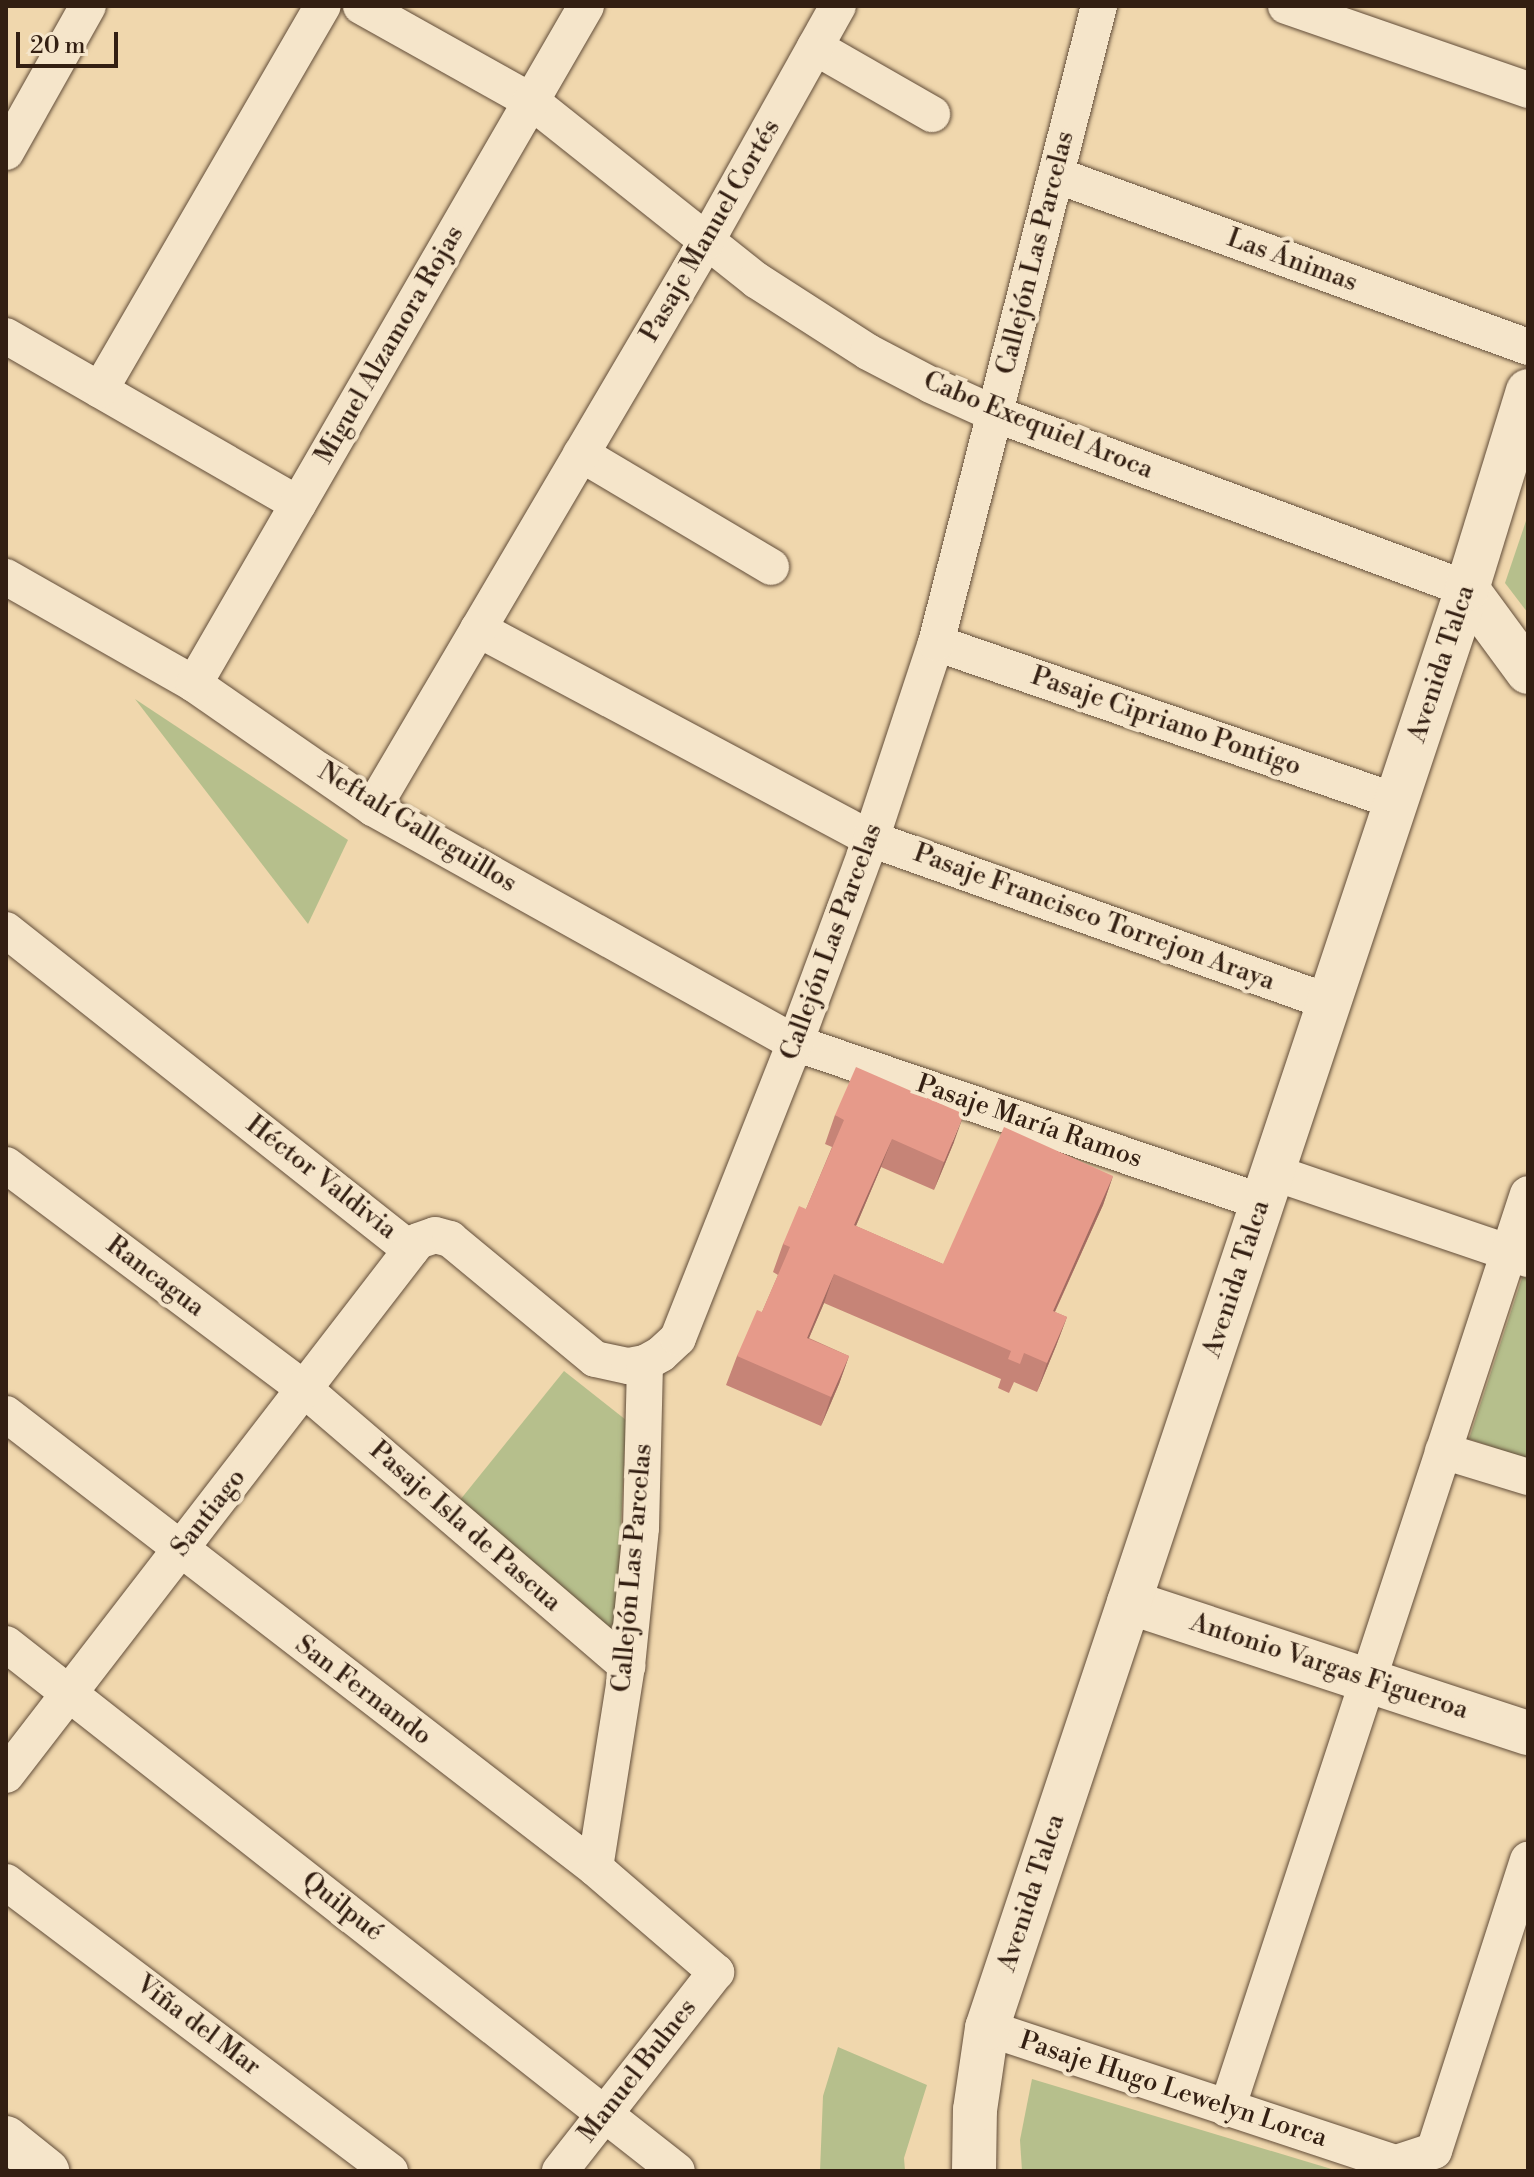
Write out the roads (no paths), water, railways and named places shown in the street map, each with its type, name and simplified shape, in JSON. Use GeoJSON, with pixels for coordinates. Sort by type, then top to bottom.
{"type":"FeatureCollection","features":[{"type":"Feature","properties":{"kind":"main road","name":"Avenida Talca"},"geometry":{"type":"LineString","coordinates":[[974,2171],[975,2110],[987,2028],[1467,589],[1528,391]]}},
{"type":"Feature","properties":{"kind":"main road"},"geometry":{"type":"LineString","coordinates":[[1467,589],[1528,672]]}},
{"type":"Feature","properties":{"kind":"main road","name":"Antonio Vargas Figueroa"},"geometry":{"type":"LineString","coordinates":[[1129,1602],[1528,1733]]}},
{"type":"Feature","properties":{"kind":"main road"},"geometry":{"type":"LineString","coordinates":[[6,2138],[47,2171]]}},
{"type":"Feature","properties":{"kind":"street"},"geometry":{"type":"LineString","coordinates":[[6,152],[17,107],[88,6]]}},
{"type":"Feature","properties":{"kind":"street"},"geometry":{"type":"LineString","coordinates":[[100,390],[323,6]]}},
{"type":"Feature","properties":{"kind":"street","name":"Cabo Exequiel Aroca"},"geometry":{"type":"LineString","coordinates":[[361,6],[531,101],[706,242],[808,316],[868,352],[995,414],[1467,589]]}},
{"type":"Feature","properties":{"kind":"street","name":"Miguel Alzamora Rojas"},"geometry":{"type":"LineString","coordinates":[[194,684],[586,6]]}},
{"type":"Feature","properties":{"kind":"street","name":"Pasaje Manuel Cortés"},"geometry":{"type":"LineString","coordinates":[[373,808],[706,242],[838,6]]}},
{"type":"Feature","properties":{"kind":"street","name":"Callejón Las Parcelas"},"geometry":{"type":"LineString","coordinates":[[595,1868],[627,1666],[641,1528],[645,1363],[661,1354],[678,1338],[795,1043],[871,839],[936,643],[1099,6]]}},
{"type":"Feature","properties":{"kind":"street"},"geometry":{"type":"LineString","coordinates":[[1286,6],[1528,90]]}},
{"type":"Feature","properties":{"kind":"street"},"geometry":{"type":"LineString","coordinates":[[815,47],[932,114]]}},
{"type":"Feature","properties":{"kind":"street","name":"Las Ánimas"},"geometry":{"type":"LineString","coordinates":[[1056,175],[1528,347]]}},
{"type":"Feature","properties":{"kind":"street"},"geometry":{"type":"LineString","coordinates":[[6,336],[298,504]]}},
{"type":"Feature","properties":{"kind":"street"},"geometry":{"type":"LineString","coordinates":[[581,454],[771,567]]}},
{"type":"Feature","properties":{"kind":"street","name":"Neftalí Galleguillos"},"geometry":{"type":"LineString","coordinates":[[6,577],[194,684],[373,808],[795,1043]]}},
{"type":"Feature","properties":{"kind":"street","name":"Pasaje Francisco Torrejon Araya"},"geometry":{"type":"LineString","coordinates":[[478,629],[871,839],[1329,1002]]}},
{"type":"Feature","properties":{"kind":"street","name":"Pasaje Cipriano Pontigo"},"geometry":{"type":"LineString","coordinates":[[936,643],[1396,801]]}},
{"type":"Feature","properties":{"kind":"street","name":"Héctor Valdivia"},"geometry":{"type":"LineString","coordinates":[[6,930],[411,1250],[428,1236],[450,1239],[595,1359],[611,1365],[645,1363]]}},
{"type":"Feature","properties":{"kind":"street","name":"Pasaje María Ramos"},"geometry":{"type":"LineString","coordinates":[[795,1043],[1267,1187],[1518,1256]]}},
{"type":"Feature","properties":{"kind":"street","name":"Rancagua"},"geometry":{"type":"LineString","coordinates":[[6,1165],[304,1389]]}},
{"type":"Feature","properties":{"kind":"street"},"geometry":{"type":"LineString","coordinates":[[1227,2109],[1443,1451],[1518,1256],[1528,1194]]}},
{"type":"Feature","properties":{"kind":"street","name":"Santiago"},"geometry":{"type":"LineString","coordinates":[[6,1775],[411,1250]]}},
{"type":"Feature","properties":{"kind":"street","name":"Pasaje Isla de Pascua"},"geometry":{"type":"LineString","coordinates":[[304,1389],[627,1666]]}},
{"type":"Feature","properties":{"kind":"street","name":"San Fernando"},"geometry":{"type":"LineString","coordinates":[[6,1414],[179,1551],[595,1868],[716,1972]]}},
{"type":"Feature","properties":{"kind":"street"},"geometry":{"type":"LineString","coordinates":[[1443,1451],[1528,1477]]}},
{"type":"Feature","properties":{"kind":"street","name":"Quilpué"},"geometry":{"type":"LineString","coordinates":[[6,1644],[677,2171]]}},
{"type":"Feature","properties":{"kind":"street","name":"Pasaje Hugo Lewelyn Lorca"},"geometry":{"type":"LineString","coordinates":[[987,2028],[1396,2163],[1434,2151],[1528,1860]]}},
{"type":"Feature","properties":{"kind":"street","name":"Viña del Mar"},"geometry":{"type":"LineString","coordinates":[[6,1882],[390,2171]]}},
{"type":"Feature","properties":{"kind":"street","name":"Manuel Bulnes"},"geometry":{"type":"LineString","coordinates":[[560,2171],[716,1972]]}}]}
